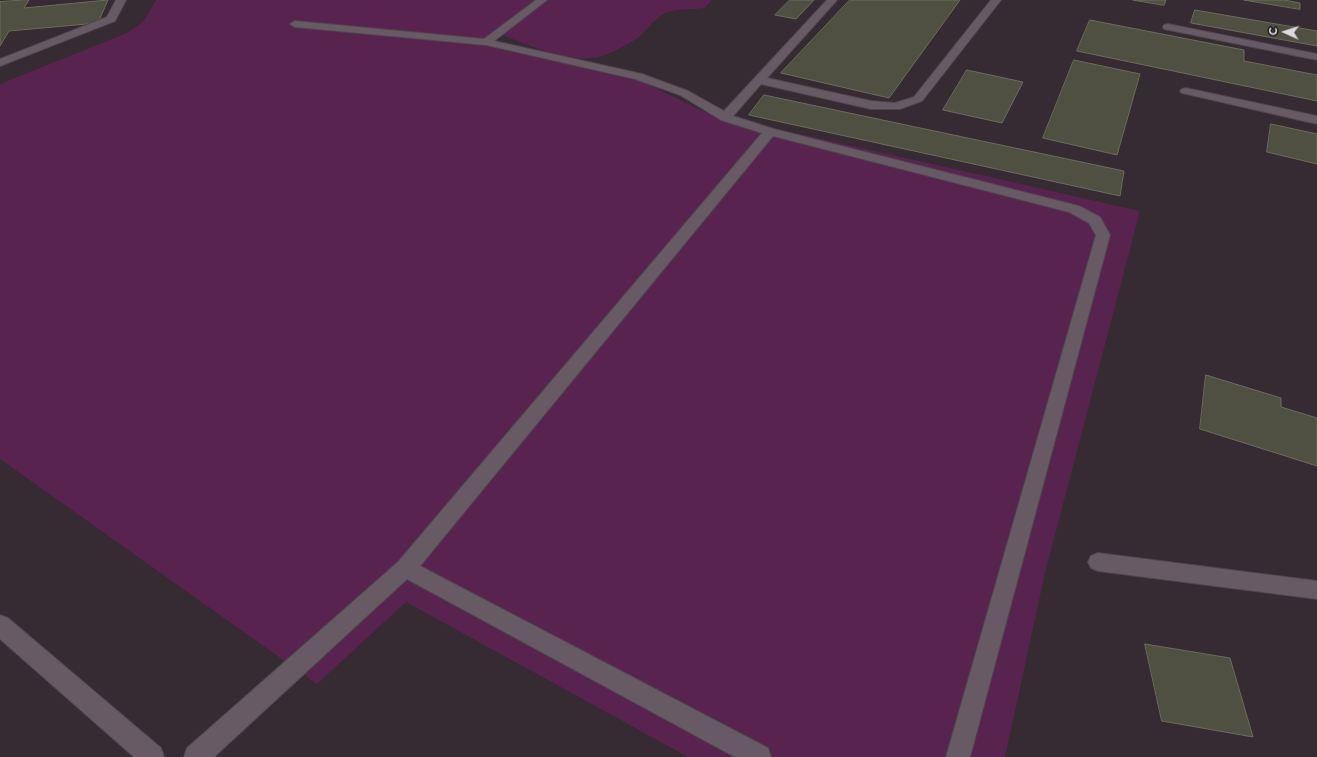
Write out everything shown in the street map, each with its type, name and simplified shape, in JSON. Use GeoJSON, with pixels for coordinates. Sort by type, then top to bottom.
{"type":"FeatureCollection","features":[{"type":"Feature","properties":{"kind":"lane"},"geometry":{"type":"LineString","coordinates":[[0,63],[111,19],[121,0]]}},
{"type":"Feature","properties":{"kind":"lane"},"geometry":{"type":"LineString","coordinates":[[486,42],[542,0]]}},
{"type":"Feature","properties":{"kind":"lane"},"geometry":{"type":"LineString","coordinates":[[725,117],[832,0]]}},
{"type":"Feature","properties":{"kind":"lane"},"geometry":{"type":"LineString","coordinates":[[759,80],[871,105],[889,107],[907,105],[918,99],[996,0]]}},
{"type":"Feature","properties":{"kind":"lane"},"geometry":{"type":"LineString","coordinates":[[295,24],[486,42],[638,76],[684,93],[725,117],[770,132],[1074,209],[1095,220],[1103,236],[958,757]]}},
{"type":"Feature","properties":{"kind":"lane"},"geometry":{"type":"LineString","coordinates":[[1168,27],[1317,57]]}},
{"type":"Feature","properties":{"kind":"lane"},"geometry":{"type":"LineString","coordinates":[[1186,91],[1317,120]]}},
{"type":"Feature","properties":{"kind":"lane"},"geometry":{"type":"LineString","coordinates":[[196,757],[405,568],[770,132]]}},
{"type":"Feature","properties":{"kind":"lane"},"geometry":{"type":"LineString","coordinates":[[1098,562],[1317,590]]}},
{"type":"Feature","properties":{"kind":"lane"},"geometry":{"type":"LineString","coordinates":[[405,568],[759,757]]}},
{"type":"Feature","properties":{"kind":"lane"},"geometry":{"type":"LineString","coordinates":[[0,625],[152,757]]}},
{"type":"Feature","properties":{"kind":"shaded area"},"geometry":{"type":"Polygon","coordinates":[[[156,0],[712,0],[704,8],[671,11],[662,15],[635,40],[602,56],[575,58],[561,55],[532,47],[493,31],[481,45],[637,79],[707,113],[1140,211],[1045,573],[1005,757],[688,757],[406,602],[317,684],[0,459],[0,84],[127,33],[143,22],[156,0]]]}},
{"type":"Feature","properties":{"kind":"building"},"geometry":{"type":"Polygon","coordinates":[[[29,0],[24,8],[108,0],[98,23],[9,31],[0,46],[0,2],[29,0]]]}},
{"type":"Feature","properties":{"kind":"building"},"geometry":{"type":"Polygon","coordinates":[[[790,0],[814,0],[796,19],[775,15],[790,0]]]}},
{"type":"Feature","properties":{"kind":"building"},"geometry":{"type":"Polygon","coordinates":[[[850,0],[960,0],[889,98],[781,73],[850,0]]]}},
{"type":"Feature","properties":{"kind":"building"},"geometry":{"type":"Polygon","coordinates":[[[1133,0],[1166,0],[1164,5],[1133,0]]]}},
{"type":"Feature","properties":{"kind":"building"},"geometry":{"type":"Polygon","coordinates":[[[1244,0],[1284,0],[1300,3],[1300,9],[1244,0]]]}},
{"type":"Feature","properties":{"kind":"building"},"geometry":{"type":"Polygon","coordinates":[[[1195,10],[1317,31],[1317,46],[1191,23],[1195,10]]]}},
{"type":"Feature","properties":{"kind":"building"},"geometry":{"type":"Polygon","coordinates":[[[1090,20],[1244,50],[1244,61],[1317,75],[1317,101],[1077,51],[1090,20]]]}},
{"type":"Feature","properties":{"kind":"building"},"geometry":{"type":"Polygon","coordinates":[[[1074,60],[1140,74],[1117,155],[1043,138],[1074,60]]]}},
{"type":"Feature","properties":{"kind":"building"},"geometry":{"type":"Polygon","coordinates":[[[967,70],[1023,82],[1002,123],[943,110],[967,70]]]}},
{"type":"Feature","properties":{"kind":"building"},"geometry":{"type":"Polygon","coordinates":[[[764,95],[1124,171],[1120,196],[749,115],[764,95]]]}},
{"type":"Feature","properties":{"kind":"building"},"geometry":{"type":"Polygon","coordinates":[[[1271,124],[1317,134],[1317,164],[1267,152],[1271,124]]]}},
{"type":"Feature","properties":{"kind":"building"},"geometry":{"type":"Polygon","coordinates":[[[1206,375],[1281,398],[1281,407],[1317,418],[1317,466],[1200,429],[1206,375]]]}},
{"type":"Feature","properties":{"kind":"building"},"geometry":{"type":"Polygon","coordinates":[[[1145,644],[1230,658],[1253,737],[1162,721],[1145,644]]]}}]}
